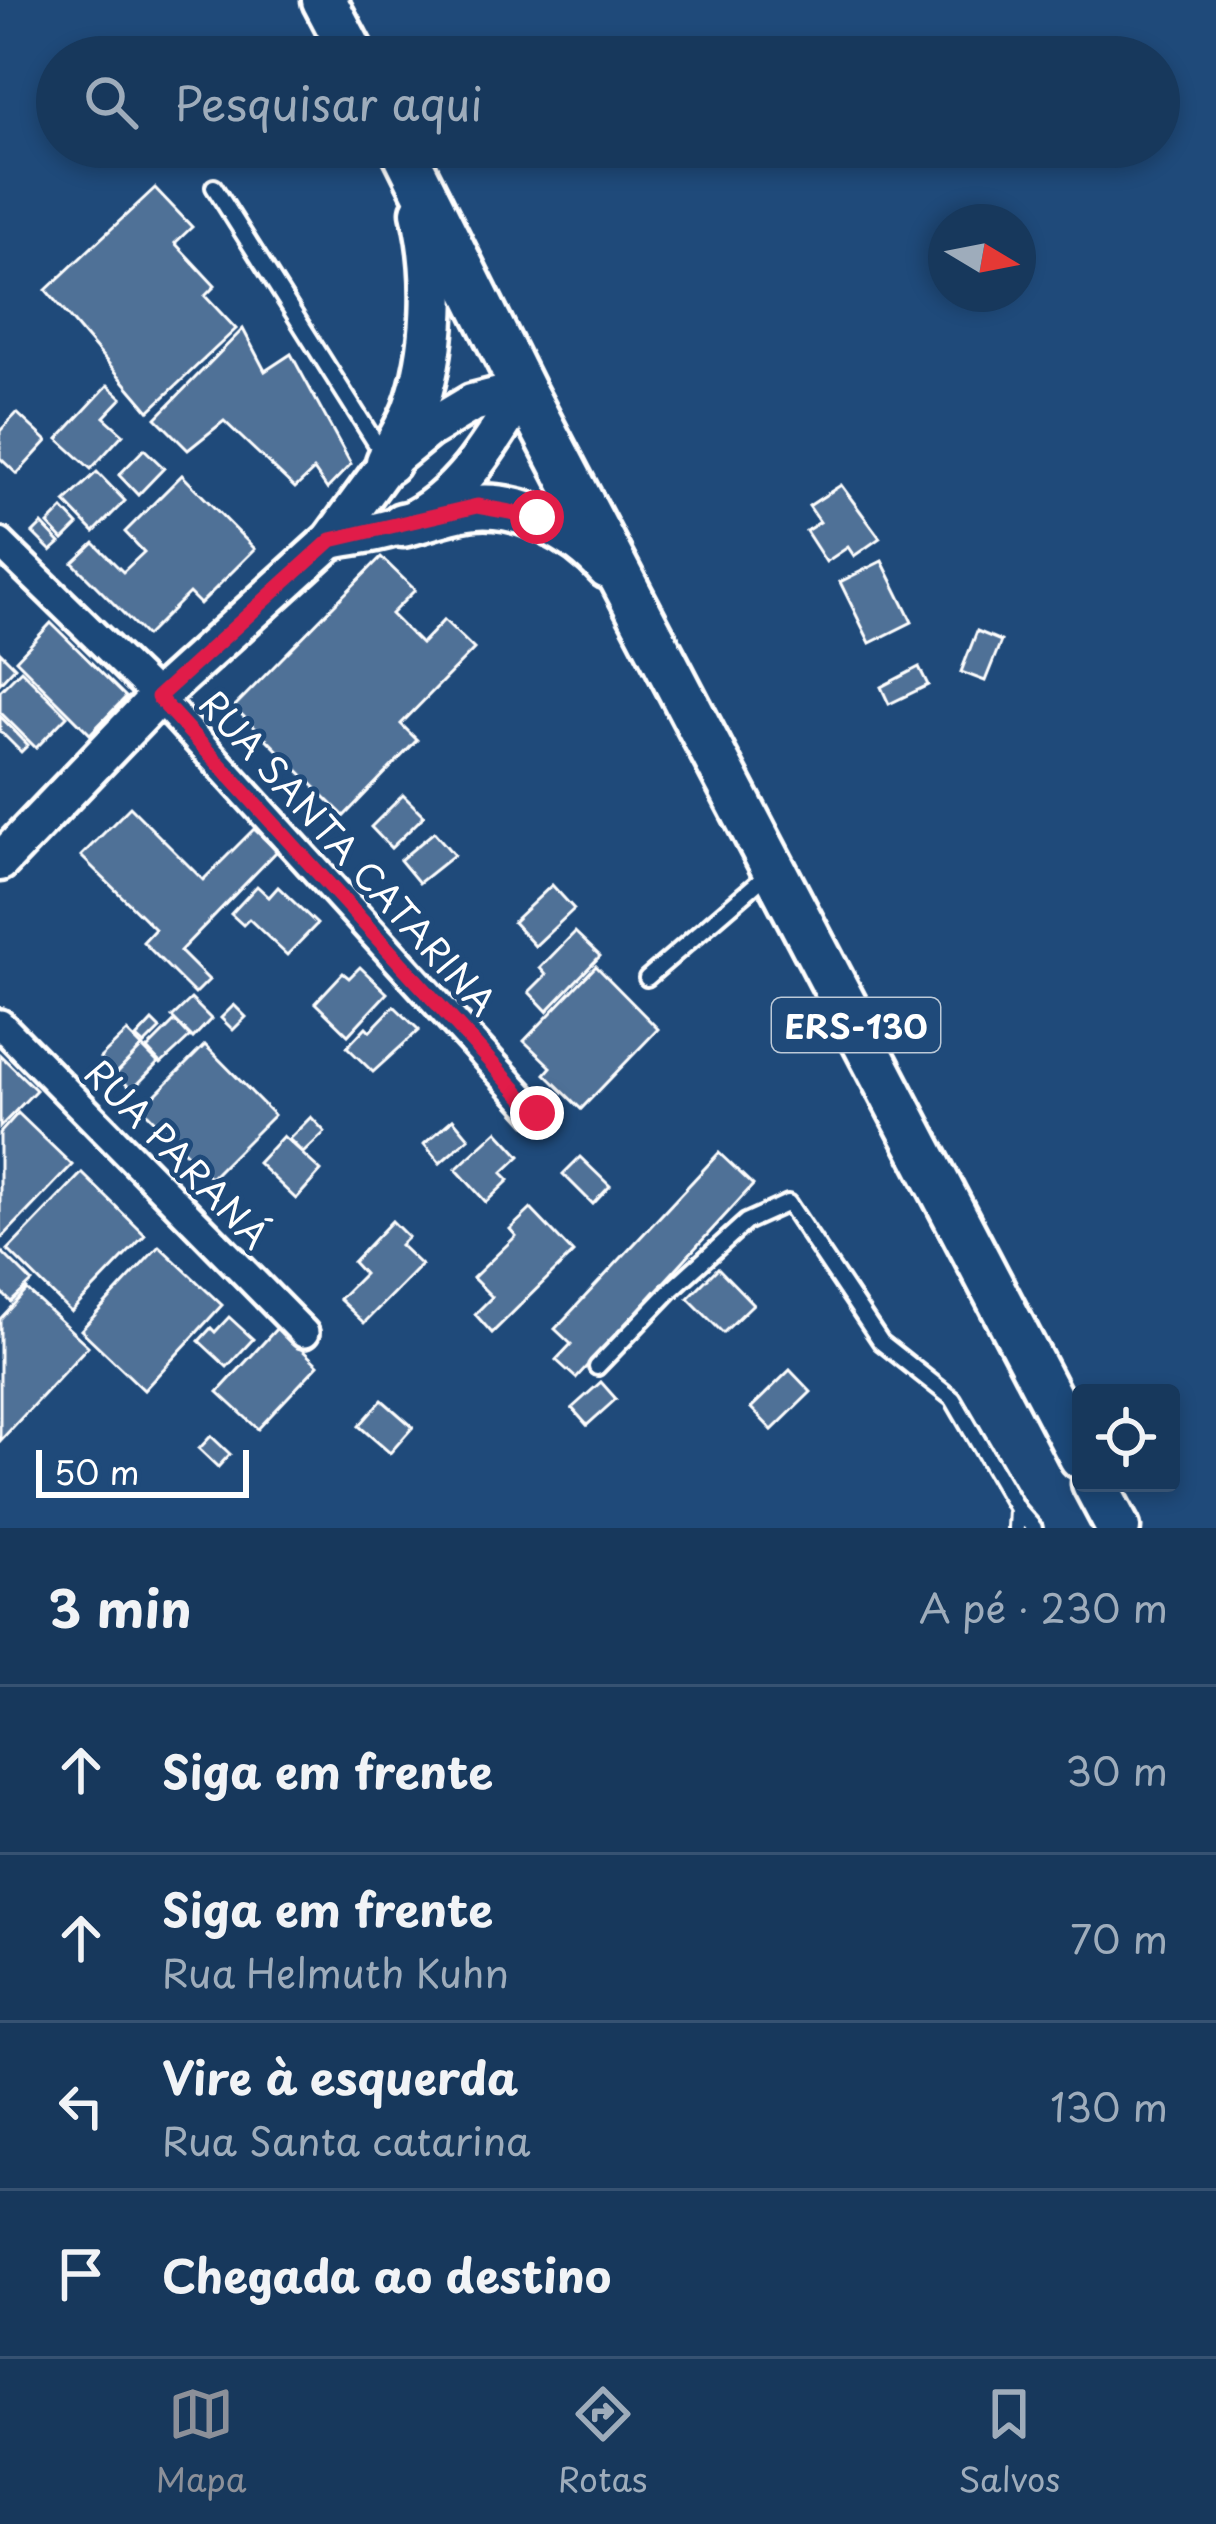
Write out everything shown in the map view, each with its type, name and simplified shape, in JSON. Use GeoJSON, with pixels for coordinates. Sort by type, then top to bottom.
{"type":"FeatureCollection","features":[{"type":"Feature","properties":{"kind":"main road"},"geometry":{"type":"LineString","coordinates":[[324,0],[343,36]]}},
{"type":"Feature","properties":{"kind":"main road"},"geometry":{"type":"LineString","coordinates":[[0,862],[158,697],[331,540],[388,462],[415,409],[428,346],[432,283],[425,220],[409,168]]}},
{"type":"Feature","properties":{"kind":"main road","name":"ERS-130"},"geometry":{"type":"LineString","coordinates":[[412,168],[523,390],[1072,1440]]}},
{"type":"Feature","properties":{"kind":"main road"},"geometry":{"type":"LineString","coordinates":[[388,462],[427,430],[472,403],[523,390]]}},
{"type":"Feature","properties":{"kind":"main road"},"geometry":{"type":"LineString","coordinates":[[402,525],[429,509],[484,456],[523,390]]}},
{"type":"Feature","properties":{"kind":"main road"},"geometry":{"type":"LineString","coordinates":[[331,540],[477,506],[537,517],[591,547],[630,594]]}},
{"type":"Feature","properties":{"kind":"main road"},"geometry":{"type":"LineString","coordinates":[[1099,1492],[1118,1528]]}},
{"type":"Feature","properties":{"kind":"street","name":"RUA SANTA CATARINA"},"geometry":{"type":"LineString","coordinates":[[0,543],[158,697],[537,1113]]}},
{"type":"Feature","properties":{"kind":"street","name":"RUA PARANÁ"},"geometry":{"type":"LineString","coordinates":[[0,1024],[304,1333]]}},
{"type":"Feature","properties":{"kind":"lane"},"geometry":{"type":"LineString","coordinates":[[214,187],[388,462]]}},
{"type":"Feature","properties":{"kind":"lane"},"geometry":{"type":"LineString","coordinates":[[647,978],[774,868]]}},
{"type":"Feature","properties":{"kind":"lane"},"geometry":{"type":"LineString","coordinates":[[597,1367],[746,1222],[788,1203],[881,1342],[953,1399],[1017,1509],[1034,1528]]}},
{"type":"Feature","properties":{"kind":"lane"},"geometry":{"type":"LineString","coordinates":[[1016,1528],[1017,1509]]}},
{"type":"Feature","properties":{"kind":"building"},"geometry":{"type":"Polygon","coordinates":[[[155,188],[192,227],[175,243],[215,286],[205,296],[236,329],[149,411],[46,290],[155,188]]]}},
{"type":"Feature","properties":{"kind":"building"},"geometry":{"type":"Polygon","coordinates":[[[243,329],[265,371],[291,354],[351,464],[327,489],[314,470],[295,488],[224,421],[188,450],[156,418],[243,329]]]}},
{"type":"Feature","properties":{"kind":"building"},"geometry":{"type":"Polygon","coordinates":[[[108,385],[122,398],[104,417],[123,434],[91,469],[58,439],[108,385]]]}},
{"type":"Feature","properties":{"kind":"building"},"geometry":{"type":"Polygon","coordinates":[[[17,413],[47,441],[17,474],[0,458],[0,431],[17,413]]]}},
{"type":"Feature","properties":{"kind":"building"},"geometry":{"type":"Polygon","coordinates":[[[144,449],[164,468],[138,495],[119,475],[144,449]]]}},
{"type":"Feature","properties":{"kind":"building"},"geometry":{"type":"Polygon","coordinates":[[[97,472],[125,501],[94,532],[65,502],[97,472]]]}},
{"type":"Feature","properties":{"kind":"building"},"geometry":{"type":"Polygon","coordinates":[[[182,475],[255,549],[200,604],[189,593],[146,636],[73,563],[94,543],[123,572],[144,552],[125,532],[182,475]]]}},
{"type":"Feature","properties":{"kind":"building"},"geometry":{"type":"Polygon","coordinates":[[[841,485],[880,538],[854,556],[848,547],[826,562],[806,531],[820,522],[809,506],[841,485]]]}},
{"type":"Feature","properties":{"kind":"building"},"geometry":{"type":"Polygon","coordinates":[[[63,509],[78,525],[63,540],[48,524],[63,509]]]}},
{"type":"Feature","properties":{"kind":"building"},"geometry":{"type":"Polygon","coordinates":[[[42,524],[60,543],[51,551],[33,533],[42,524]]]}},
{"type":"Feature","properties":{"kind":"building"},"geometry":{"type":"Polygon","coordinates":[[[381,557],[415,590],[391,614],[421,644],[444,620],[474,649],[401,724],[417,740],[344,816],[234,707],[381,557]]]}},
{"type":"Feature","properties":{"kind":"building"},"geometry":{"type":"Polygon","coordinates":[[[882,561],[912,622],[870,643],[840,582],[882,561]]]}},
{"type":"Feature","properties":{"kind":"building"},"geometry":{"type":"Polygon","coordinates":[[[51,623],[126,697],[90,734],[16,660],[51,623]]]}},
{"type":"Feature","properties":{"kind":"building"},"geometry":{"type":"Polygon","coordinates":[[[977,631],[1001,641],[985,681],[961,672],[977,631]]]}},
{"type":"Feature","properties":{"kind":"building"},"geometry":{"type":"Polygon","coordinates":[[[0,652],[15,667],[0,683],[0,652]]]}},
{"type":"Feature","properties":{"kind":"building"},"geometry":{"type":"Polygon","coordinates":[[[919,667],[928,685],[889,704],[881,687],[919,667]]]}},
{"type":"Feature","properties":{"kind":"building"},"geometry":{"type":"Polygon","coordinates":[[[21,670],[67,716],[36,748],[0,712],[0,691],[21,670]]]}},
{"type":"Feature","properties":{"kind":"building"},"geometry":{"type":"Polygon","coordinates":[[[0,716],[28,745],[21,752],[0,731],[0,716]]]}},
{"type":"Feature","properties":{"kind":"building"},"geometry":{"type":"Polygon","coordinates":[[[403,795],[424,816],[391,848],[371,827],[403,795]]]}},
{"type":"Feature","properties":{"kind":"building"},"geometry":{"type":"Polygon","coordinates":[[[130,807],[203,880],[254,829],[277,851],[180,951],[209,980],[195,994],[143,942],[155,929],[81,856],[130,807]]]}},
{"type":"Feature","properties":{"kind":"building"},"geometry":{"type":"Polygon","coordinates":[[[434,832],[454,855],[419,883],[400,860],[434,832]]]}},
{"type":"Feature","properties":{"kind":"building"},"geometry":{"type":"Polygon","coordinates":[[[552,885],[574,909],[535,946],[513,922],[552,885]]]}},
{"type":"Feature","properties":{"kind":"building"},"geometry":{"type":"Polygon","coordinates":[[[257,886],[269,897],[278,887],[317,924],[287,955],[249,919],[243,925],[231,914],[257,886]]]}},
{"type":"Feature","properties":{"kind":"building"},"geometry":{"type":"Polygon","coordinates":[[[575,932],[600,956],[547,1011],[529,992],[546,975],[540,968],[575,932]]]}},
{"type":"Feature","properties":{"kind":"building"},"geometry":{"type":"Polygon","coordinates":[[[596,966],[658,1029],[581,1109],[545,1074],[551,1067],[524,1041],[596,966]]]}},
{"type":"Feature","properties":{"kind":"building"},"geometry":{"type":"Polygon","coordinates":[[[360,967],[387,993],[348,1035],[315,1003],[343,973],[349,978],[360,967]]]}},
{"type":"Feature","properties":{"kind":"building"},"geometry":{"type":"Polygon","coordinates":[[[191,999],[211,1019],[193,1038],[172,1017],[191,999]]]}},
{"type":"Feature","properties":{"kind":"building"},"geometry":{"type":"Polygon","coordinates":[[[234,1005],[246,1017],[233,1030],[221,1018],[234,1005]]]}},
{"type":"Feature","properties":{"kind":"building"},"geometry":{"type":"Polygon","coordinates":[[[394,1006],[419,1030],[373,1072],[347,1047],[394,1006]]]}},
{"type":"Feature","properties":{"kind":"building"},"geometry":{"type":"Polygon","coordinates":[[[152,1021],[160,1029],[144,1045],[136,1038],[152,1021]]]}},
{"type":"Feature","properties":{"kind":"building"},"geometry":{"type":"Polygon","coordinates":[[[175,1021],[190,1037],[161,1064],[147,1049],[175,1021]]]}},
{"type":"Feature","properties":{"kind":"building"},"geometry":{"type":"Polygon","coordinates":[[[127,1032],[142,1047],[116,1074],[100,1058],[127,1032]]]}},
{"type":"Feature","properties":{"kind":"building"},"geometry":{"type":"Polygon","coordinates":[[[205,1045],[274,1115],[211,1178],[142,1108],[205,1045]]]}},
{"type":"Feature","properties":{"kind":"building"},"geometry":{"type":"Polygon","coordinates":[[[142,1047],[158,1063],[132,1090],[116,1074],[142,1047]]]}},
{"type":"Feature","properties":{"kind":"building"},"geometry":{"type":"Polygon","coordinates":[[[0,1055],[36,1090],[0,1127],[0,1055]]]}},
{"type":"Feature","properties":{"kind":"building"},"geometry":{"type":"Polygon","coordinates":[[[18,1113],[72,1165],[0,1240],[0,1133],[18,1113]]]}},
{"type":"Feature","properties":{"kind":"building"},"geometry":{"type":"Polygon","coordinates":[[[311,1117],[325,1132],[303,1153],[289,1139],[311,1117]]]}},
{"type":"Feature","properties":{"kind":"building"},"geometry":{"type":"Polygon","coordinates":[[[453,1119],[469,1138],[440,1163],[424,1144],[453,1119]]]}},
{"type":"Feature","properties":{"kind":"building"},"geometry":{"type":"Polygon","coordinates":[[[497,1131],[520,1156],[502,1173],[509,1180],[486,1202],[456,1169],[497,1131]]]}},
{"type":"Feature","properties":{"kind":"building"},"geometry":{"type":"Polygon","coordinates":[[[283,1136],[321,1171],[296,1199],[258,1163],[283,1136]]]}},
{"type":"Feature","properties":{"kind":"building"},"geometry":{"type":"Polygon","coordinates":[[[719,1153],[753,1185],[576,1378],[556,1360],[571,1344],[555,1329],[719,1153]]]}},
{"type":"Feature","properties":{"kind":"building"},"geometry":{"type":"Polygon","coordinates":[[[580,1157],[610,1186],[593,1204],[563,1174],[580,1157]]]}},
{"type":"Feature","properties":{"kind":"building"},"geometry":{"type":"Polygon","coordinates":[[[82,1173],[145,1235],[71,1312],[8,1250],[82,1173]]]}},
{"type":"Feature","properties":{"kind":"building"},"geometry":{"type":"Polygon","coordinates":[[[531,1209],[573,1253],[492,1333],[475,1314],[492,1297],[473,1278],[516,1236],[510,1229],[531,1209]]]}},
{"type":"Feature","properties":{"kind":"building"},"geometry":{"type":"Polygon","coordinates":[[[392,1221],[408,1237],[400,1245],[421,1265],[364,1323],[339,1299],[364,1274],[353,1262],[392,1221]]]}},
{"type":"Feature","properties":{"kind":"building"},"geometry":{"type":"Polygon","coordinates":[[[159,1246],[222,1305],[144,1390],[81,1330],[159,1246]]]}},
{"type":"Feature","properties":{"kind":"building"},"geometry":{"type":"Polygon","coordinates":[[[0,1250],[32,1282],[11,1302],[0,1291],[0,1250]]]}},
{"type":"Feature","properties":{"kind":"building"},"geometry":{"type":"Polygon","coordinates":[[[718,1268],[753,1304],[723,1333],[688,1298],[718,1268]]]}},
{"type":"Feature","properties":{"kind":"building"},"geometry":{"type":"Polygon","coordinates":[[[27,1290],[88,1346],[0,1441],[0,1319],[27,1290]]]}},
{"type":"Feature","properties":{"kind":"building"},"geometry":{"type":"Polygon","coordinates":[[[229,1317],[253,1339],[227,1367],[199,1341],[229,1317]]]}},
{"type":"Feature","properties":{"kind":"building"},"geometry":{"type":"Polygon","coordinates":[[[278,1327],[318,1365],[258,1429],[218,1392],[278,1327]]]}},
{"type":"Feature","properties":{"kind":"building"},"geometry":{"type":"Polygon","coordinates":[[[790,1370],[811,1392],[772,1430],[751,1408],[790,1370]]]}},
{"type":"Feature","properties":{"kind":"building"},"geometry":{"type":"Polygon","coordinates":[[[601,1382],[616,1399],[587,1425],[572,1408],[601,1382]]]}},
{"type":"Feature","properties":{"kind":"building"},"geometry":{"type":"Polygon","coordinates":[[[382,1400],[413,1427],[390,1453],[359,1426],[382,1400]]]}},
{"type":"Feature","properties":{"kind":"building"},"geometry":{"type":"Polygon","coordinates":[[[211,1436],[230,1454],[218,1467],[199,1449],[211,1436]]]}},
{"type":"Feature","properties":{"kind":"route"},"geometry":{"type":"LineString","coordinates":[[537,517],[477,506],[331,540],[158,697],[537,1113]]}}]}
